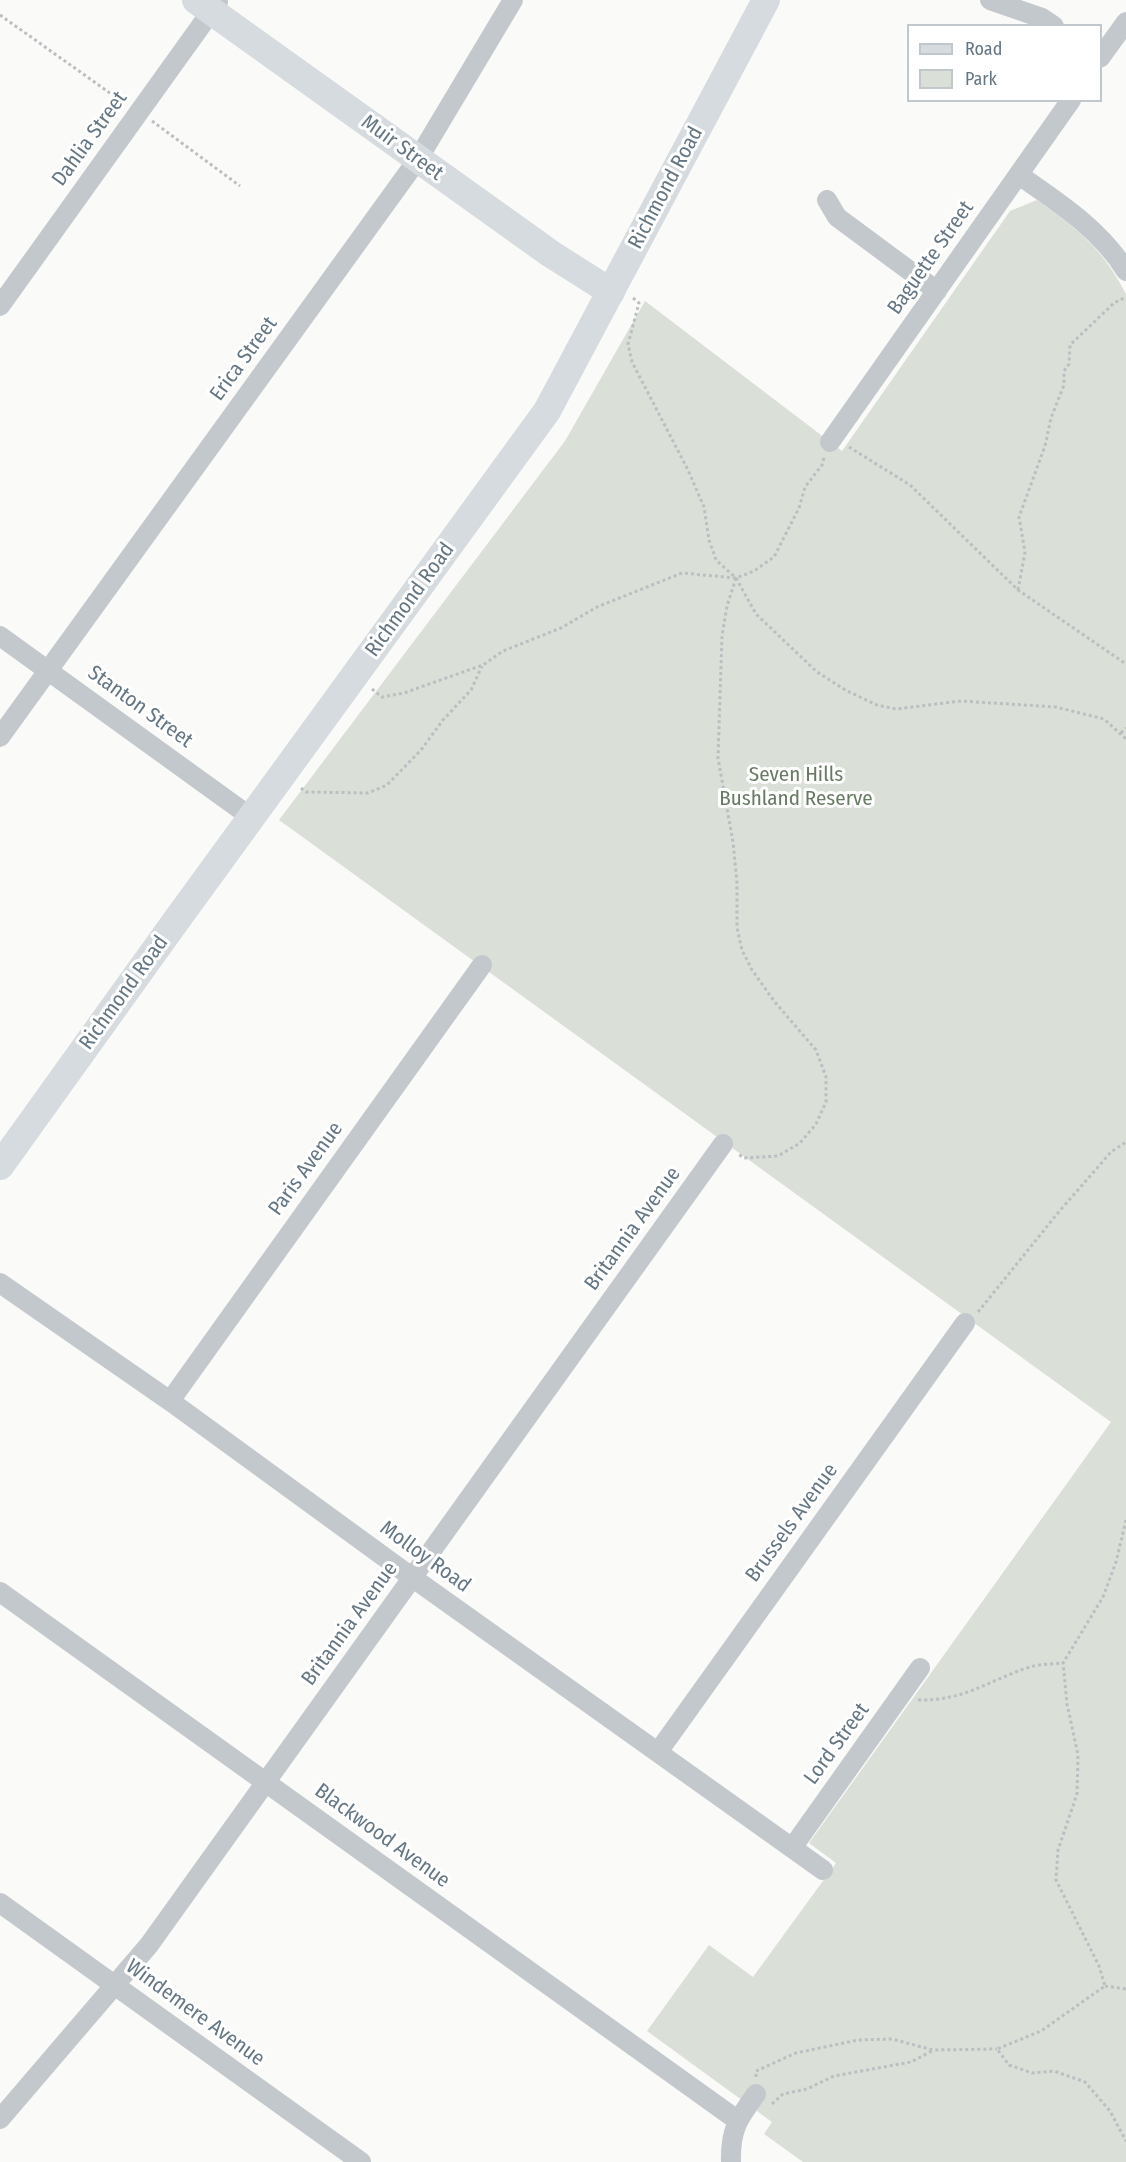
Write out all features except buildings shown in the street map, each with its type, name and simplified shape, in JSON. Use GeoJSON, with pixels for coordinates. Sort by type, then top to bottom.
{"type":"FeatureCollection","features":[{"type":"Feature","properties":{"kind":"main road","name":"Richmond Road"},"geometry":{"type":"LineString","coordinates":[[0,1166],[547,411],[766,0]]}},
{"type":"Feature","properties":{"kind":"main road","name":"Muir Street"},"geometry":{"type":"LineString","coordinates":[[209,4],[418,159],[551,254],[611,292]]}},
{"type":"Feature","properties":{"kind":"street","name":"Erica Street"},"geometry":{"type":"LineString","coordinates":[[0,737],[418,159],[513,0]]}},
{"type":"Feature","properties":{"kind":"street"},"geometry":{"type":"LineString","coordinates":[[990,0],[1042,18],[1051,24]]}},
{"type":"Feature","properties":{"kind":"street","name":"Dahlia Street"},"geometry":{"type":"LineString","coordinates":[[0,306],[138,113],[209,4]]}},
{"type":"Feature","properties":{"kind":"street"},"geometry":{"type":"LineString","coordinates":[[1102,56],[1126,22]]}},
{"type":"Feature","properties":{"kind":"street","name":"Baguette Street"},"geometry":{"type":"LineString","coordinates":[[830,442],[1070,102]]}},
{"type":"Feature","properties":{"kind":"street"},"geometry":{"type":"LineString","coordinates":[[1019,175],[1072,213],[1100,237],[1126,271]]}},
{"type":"Feature","properties":{"kind":"street"},"geometry":{"type":"LineString","coordinates":[[827,200],[837,217],[937,291]]}},
{"type":"Feature","properties":{"kind":"street","name":"Stanton Street"},"geometry":{"type":"LineString","coordinates":[[0,636],[252,818]]}},
{"type":"Feature","properties":{"kind":"street","name":"Paris Avenue"},"geometry":{"type":"LineString","coordinates":[[170,1401],[482,965]]}},
{"type":"Feature","properties":{"kind":"street","name":"Britannia Avenue"},"geometry":{"type":"LineString","coordinates":[[0,2119],[148,1945],[723,1144]]}},
{"type":"Feature","properties":{"kind":"street","name":"Molloy Road"},"geometry":{"type":"LineString","coordinates":[[0,1283],[170,1401],[413,1578],[823,1870]]}},
{"type":"Feature","properties":{"kind":"street","name":"Brussels Avenue"},"geometry":{"type":"LineString","coordinates":[[658,1752],[965,1323]]}},
{"type":"Feature","properties":{"kind":"street","name":"Blackwood Avenue"},"geometry":{"type":"LineString","coordinates":[[0,1592],[737,2120]]}},
{"type":"Feature","properties":{"kind":"street","name":"Lord Street"},"geometry":{"type":"LineString","coordinates":[[792,1848],[920,1668]]}},
{"type":"Feature","properties":{"kind":"street","name":"Windemere Avenue"},"geometry":{"type":"LineString","coordinates":[[0,1903],[361,2162]]}},
{"type":"Feature","properties":{"kind":"street"},"geometry":{"type":"LineString","coordinates":[[731,2162],[731,2145],[737,2120],[763,2100]]}},
{"type":"Feature","properties":{"kind":"path"},"geometry":{"type":"LineString","coordinates":[[0,15],[240,186]]}},
{"type":"Feature","properties":{"kind":"path"},"geometry":{"type":"LineString","coordinates":[[611,292],[634,299],[639,303],[628,344],[632,362],[683,460],[704,507],[709,540],[716,560],[736,578],[756,614],[817,672],[847,691],[877,705],[896,709],[961,701],[1056,707],[1104,719],[1126,739]]}},
{"type":"Feature","properties":{"kind":"path"},"geometry":{"type":"LineString","coordinates":[[1018,590],[1024,552],[1019,517],[1046,446],[1051,418],[1064,385],[1064,371],[1069,364],[1070,345],[1114,303],[1126,297]]}},
{"type":"Feature","properties":{"kind":"path"},"geometry":{"type":"LineString","coordinates":[[370,688],[382,697],[404,693],[483,665],[503,651],[561,628],[597,607],[682,573],[736,578],[754,571],[774,556],[799,508],[805,487],[822,465],[830,442],[854,449],[910,485],[1018,590],[1126,664]]}},
{"type":"Feature","properties":{"kind":"path"},"geometry":{"type":"LineString","coordinates":[[723,1144],[744,1158],[778,1156],[800,1143],[816,1124],[826,1102],[826,1077],[816,1050],[774,1001],[752,970],[742,950],[737,928],[737,883],[733,842],[718,758],[722,636],[727,606],[736,578]]}},
{"type":"Feature","properties":{"kind":"path"},"geometry":{"type":"LineString","coordinates":[[298,787],[306,792],[368,793],[387,785],[421,750],[442,720],[471,690],[483,665]]}},
{"type":"Feature","properties":{"kind":"path"},"geometry":{"type":"LineString","coordinates":[[1121,733],[1126,728]]}},
{"type":"Feature","properties":{"kind":"path"},"geometry":{"type":"LineString","coordinates":[[965,1323],[975,1315],[1111,1152],[1126,1142]]}},
{"type":"Feature","properties":{"kind":"path"},"geometry":{"type":"LineString","coordinates":[[1105,1986],[1099,1966],[1056,1880],[1058,1850],[1077,1794],[1078,1755],[1067,1704],[1063,1663],[1103,1597],[1116,1562],[1126,1520]]}},
{"type":"Feature","properties":{"kind":"path"},"geometry":{"type":"LineString","coordinates":[[898,1699],[938,1700],[971,1693],[1032,1666],[1063,1663]]}},
{"type":"Feature","properties":{"kind":"path"},"geometry":{"type":"LineString","coordinates":[[933,2050],[911,2062],[834,2076],[807,2089],[763,2100],[756,2071],[796,2053],[858,2040],[892,2039],[933,2050],[997,2049],[1041,2031],[1105,1986],[1126,1989]]}},
{"type":"Feature","properties":{"kind":"path"},"geometry":{"type":"LineString","coordinates":[[997,2049],[1009,2066],[1032,2073],[1054,2071],[1085,2082],[1110,2111],[1126,2141]]}},
{"type":"Feature","properties":{"kind":"green space","name":"Seven Hills Bushland Reserve"},"geometry":{"type":"Polygon","coordinates":[[[1037,200],[1065,220],[1088,241],[1108,264],[1126,294],[1126,2162],[803,2162],[764,2134],[772,2122],[647,2031],[709,1945],[753,1977],[836,1863],[809,1843],[1111,1422],[279,820],[565,441],[645,301],[842,451],[1010,211],[1037,200]]]}}]}
